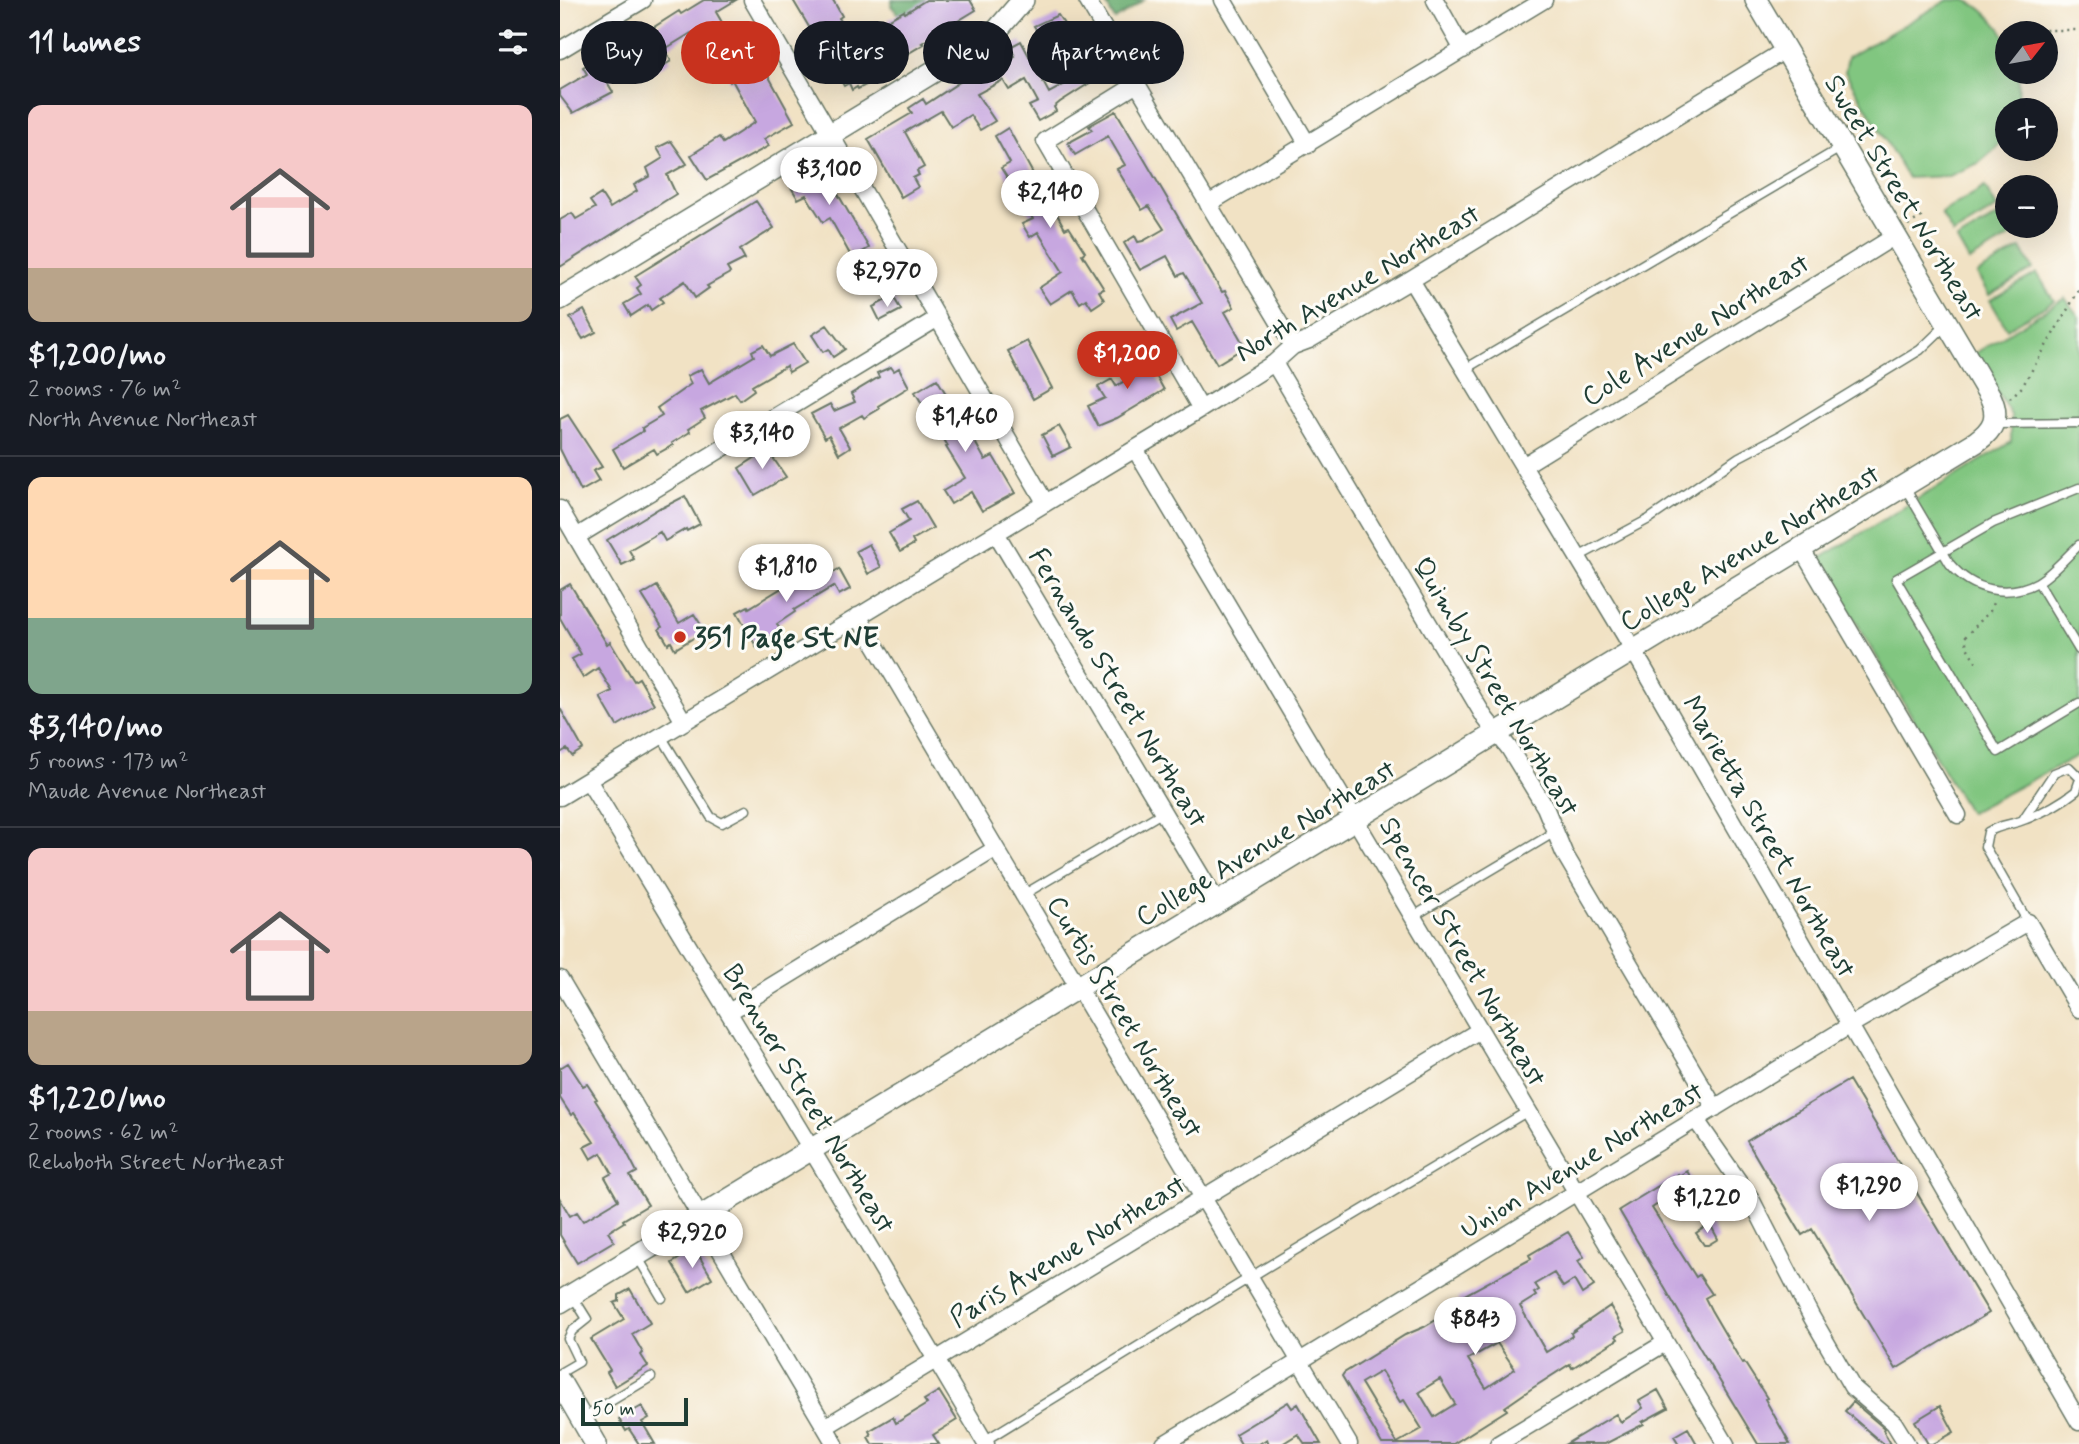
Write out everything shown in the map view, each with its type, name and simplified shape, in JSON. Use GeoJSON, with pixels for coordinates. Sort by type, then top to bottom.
{"type":"FeatureCollection","features":[{"type":"Feature","properties":{"kind":"street"},"geometry":{"type":"LineString","coordinates":[[560,50],[642,0]]}},
{"type":"Feature","properties":{"kind":"street"},"geometry":{"type":"LineString","coordinates":[[752,0],[1045,502]]}},
{"type":"Feature","properties":{"kind":"street"},"geometry":{"type":"LineString","coordinates":[[560,299],[992,36],[1023,0]]}},
{"type":"Feature","properties":{"kind":"street"},"geometry":{"type":"LineString","coordinates":[[1087,0],[1100,21]]}},
{"type":"Feature","properties":{"kind":"street"},"geometry":{"type":"LineString","coordinates":[[1223,0],[1308,145]]}},
{"type":"Feature","properties":{"kind":"street"},"geometry":{"type":"LineString","coordinates":[[1435,0],[1463,50]]}},
{"type":"Feature","properties":{"kind":"street"},"geometry":{"type":"LineString","coordinates":[[1208,204],[1544,0]]}},
{"type":"Feature","properties":{"kind":"street","name":"Sweet Street Northeast"},"geometry":{"type":"LineString","coordinates":[[1756,0],[1842,147],[1900,231],[1947,324],[1994,404],[1994,424]]}},
{"type":"Feature","properties":{"kind":"street","name":"North Avenue Northeast"},"geometry":{"type":"LineString","coordinates":[[560,797],[1201,409],[1274,363],[1293,346],[1309,340],[1411,280],[1785,50]]}},
{"type":"Feature","properties":{"kind":"street"},"geometry":{"type":"LineString","coordinates":[[1201,409],[1045,141],[1137,84],[1293,346]]}},
{"type":"Feature","properties":{"kind":"street","name":"Cole Avenue Northeast"},"geometry":{"type":"LineString","coordinates":[[1523,466],[1900,231]]}},
{"type":"Feature","properties":{"kind":"street","name":"Marietta Street Northeast"},"geometry":{"type":"LineString","coordinates":[[1411,280],[1633,650],[2079,1422]]}},
{"type":"Feature","properties":{"kind":"street"},"geometry":{"type":"LineString","coordinates":[[576,537],[937,318]]}},
{"type":"Feature","properties":{"kind":"street","name":"Quimby Street Northeast"},"geometry":{"type":"LineString","coordinates":[[1274,363],[1485,718],[1545,807],[1564,853],[1715,1108]]}},
{"type":"Feature","properties":{"kind":"street","name":"College Avenue Northeast"},"geometry":{"type":"LineString","coordinates":[[566,1299],[1976,442],[1989,432],[1994,424]]}},
{"type":"Feature","properties":{"kind":"street","name":"Spencer Street Northeast"},"geometry":{"type":"LineString","coordinates":[[1135,449],[1726,1444]]}},
{"type":"Feature","properties":{"kind":"street"},"geometry":{"type":"LineString","coordinates":[[560,509],[684,722]]}},
{"type":"Feature","properties":{"kind":"street","name":"Fernando Street Northeast"},"geometry":{"type":"LineString","coordinates":[[996,533],[1218,904]]}},
{"type":"Feature","properties":{"kind":"street"},"geometry":{"type":"LineString","coordinates":[[1801,548],[1958,815]]}},
{"type":"Feature","properties":{"kind":"street","name":"Curtis Street Northeast"},"geometry":{"type":"LineString","coordinates":[[858,616],[1349,1444]]}},
{"type":"Feature","properties":{"kind":"street","name":"Brenner Street Northeast"},"geometry":{"type":"LineString","coordinates":[[588,780],[985,1442]]}},
{"type":"Feature","properties":{"kind":"street"},"geometry":{"type":"LineString","coordinates":[[729,1012],[995,849]]}},
{"type":"Feature","properties":{"kind":"street"},"geometry":{"type":"LineString","coordinates":[[2028,922],[2079,1009]]}},
{"type":"Feature","properties":{"kind":"street","name":"Union Avenue Northeast"},"geometry":{"type":"LineString","coordinates":[[1164,1444],[1849,1026],[2028,922]]}},
{"type":"Feature","properties":{"kind":"street"},"geometry":{"type":"LineString","coordinates":[[560,979],[835,1444]]}},
{"type":"Feature","properties":{"kind":"street","name":"Paris Avenue Northeast"},"geometry":{"type":"LineString","coordinates":[[825,1427],[1480,1030]]}},
{"type":"Feature","properties":{"kind":"street"},"geometry":{"type":"LineString","coordinates":[[1696,1120],[1751,1199],[1811,1316],[1852,1387],[1894,1423],[1907,1444]]}},
{"type":"Feature","properties":{"kind":"street"},"geometry":{"type":"LineString","coordinates":[[1498,1444],[1665,1343]]}},
{"type":"Feature","properties":{"kind":"street"},"geometry":{"type":"LineString","coordinates":[[560,1382],[596,1444]]}},
{"type":"Feature","properties":{"kind":"lane"},"geometry":{"type":"LineString","coordinates":[[1465,369],[1842,147]]}},
{"type":"Feature","properties":{"kind":"lane"},"geometry":{"type":"LineString","coordinates":[[1577,557],[1649,519],[1740,457],[1920,350],[1947,324]]}},
{"type":"Feature","properties":{"kind":"lane"},"geometry":{"type":"LineString","coordinates":[[1994,424],[2079,422]]}},
{"type":"Feature","properties":{"kind":"lane"},"geometry":{"type":"LineString","coordinates":[[1904,486],[1942,552],[1958,574],[1982,588],[2012,590],[2038,582],[2079,545]]}},
{"type":"Feature","properties":{"kind":"lane"},"geometry":{"type":"LineString","coordinates":[[2079,488],[1993,523],[1896,579],[1998,752],[2079,703]]}},
{"type":"Feature","properties":{"kind":"lane"},"geometry":{"type":"LineString","coordinates":[[2038,582],[2079,650]]}},
{"type":"Feature","properties":{"kind":"lane"},"geometry":{"type":"LineString","coordinates":[[661,736],[711,817],[722,823],[746,810]]}},
{"type":"Feature","properties":{"kind":"lane"},"geometry":{"type":"LineString","coordinates":[[2023,821],[2054,773],[2068,767],[2079,777]]}},
{"type":"Feature","properties":{"kind":"lane"},"geometry":{"type":"LineString","coordinates":[[2028,922],[1985,847],[1988,832],[1999,825],[2023,821],[2067,799],[2077,791],[2079,782]]}},
{"type":"Feature","properties":{"kind":"lane"},"geometry":{"type":"LineString","coordinates":[[1023,895],[1163,812]]}},
{"type":"Feature","properties":{"kind":"lane"},"geometry":{"type":"LineString","coordinates":[[1414,916],[1555,832]]}},
{"type":"Feature","properties":{"kind":"lane"},"geometry":{"type":"LineString","coordinates":[[985,1442],[1251,1277],[1528,1111]]}},
{"type":"Feature","properties":{"kind":"lane"},"geometry":{"type":"LineString","coordinates":[[637,1256],[662,1298]]}},
{"type":"Feature","properties":{"kind":"lane"},"geometry":{"type":"LineString","coordinates":[[560,1373],[579,1362],[568,1339],[572,1331],[587,1319],[566,1299]]}},
{"type":"Feature","properties":{"kind":"lane"},"geometry":{"type":"LineString","coordinates":[[582,1419],[650,1377]]}},
{"type":"Feature","properties":{"kind":"path"},"geometry":{"type":"LineString","coordinates":[[2058,30],[2079,30]]}},
{"type":"Feature","properties":{"kind":"path"},"geometry":{"type":"LineString","coordinates":[[1900,231],[1925,215]]}},
{"type":"Feature","properties":{"kind":"path"},"geometry":{"type":"LineString","coordinates":[[2007,400],[2022,387],[2079,290]]}},
{"type":"Feature","properties":{"kind":"path"},"geometry":{"type":"LineString","coordinates":[[1976,662],[1967,647],[1965,637],[1990,611],[1994,600]]}},
{"type":"Feature","properties":{"kind":"green space"},"geometry":{"type":"Polygon","coordinates":[[[892,0],[925,0],[928,21],[923,21],[923,33],[919,36],[909,25],[909,21],[905,21],[891,6],[892,0]]]}},
{"type":"Feature","properties":{"kind":"green space"},"geometry":{"type":"Polygon","coordinates":[[[1104,0],[1144,0],[1115,20],[1104,0]]]}},
{"type":"Feature","properties":{"kind":"green space"},"geometry":{"type":"Polygon","coordinates":[[[1948,0],[1965,0],[1977,6],[1995,22],[1995,84],[2019,84],[2018,98],[1995,98],[1995,149],[1979,163],[1949,176],[1908,178],[1845,72],[1848,57],[1948,0]]]}},
{"type":"Feature","properties":{"kind":"green space"},"geometry":{"type":"Polygon","coordinates":[[[1985,187],[1995,204],[1995,209],[1953,234],[1941,213],[1985,187]]]}},
{"type":"Feature","properties":{"kind":"green space"},"geometry":{"type":"Polygon","coordinates":[[[1995,218],[1995,238],[2008,238],[1969,261],[1957,240],[1995,218]]]}},
{"type":"Feature","properties":{"kind":"green space"},"geometry":{"type":"Polygon","coordinates":[[[2021,248],[2033,269],[1989,295],[1977,274],[2021,248]]]}},
{"type":"Feature","properties":{"kind":"green space"},"geometry":{"type":"Polygon","coordinates":[[[2037,273],[2054,301],[2007,329],[1990,300],[2037,273]]]}},
{"type":"Feature","properties":{"kind":"green space"},"geometry":{"type":"Polygon","coordinates":[[[2065,298],[2079,317],[2079,755],[1969,813],[1819,559],[2011,442],[2011,415],[1974,354],[2065,298]]]}},
{"type":"Feature","properties":{"kind":"building"},"geometry":{"type":"Polygon","coordinates":[[[704,0],[736,0],[716,12],[721,21],[681,21],[681,39],[667,48],[667,21],[663,21],[679,11],[681,14],[704,0]]]}},
{"type":"Feature","properties":{"kind":"building"},"geometry":{"type":"Polygon","coordinates":[[[793,0],[833,0],[842,16],[839,18],[841,21],[805,21],[793,0]]]}},
{"type":"Feature","properties":{"kind":"building"},"geometry":{"type":"Polygon","coordinates":[[[926,0],[970,0],[976,10],[958,21],[923,21],[923,45],[909,53],[909,21],[888,20],[926,0]]]}},
{"type":"Feature","properties":{"kind":"building"},"geometry":{"type":"Polygon","coordinates":[[[1058,15],[1062,21],[1045,21],[1058,15]]]}},
{"type":"Feature","properties":{"kind":"building"},"geometry":{"type":"Polygon","coordinates":[[[1021,41],[1027,52],[1027,82],[1009,90],[1005,84],[1013,84],[1013,45],[1021,41]]]}},
{"type":"Feature","properties":{"kind":"building"},"geometry":{"type":"Polygon","coordinates":[[[581,78],[581,84],[608,84],[613,92],[573,113],[560,96],[560,90],[581,78]]]}},
{"type":"Feature","properties":{"kind":"building"},"geometry":{"type":"Polygon","coordinates":[[[734,84],[773,84],[794,122],[764,139],[769,146],[707,180],[691,155],[719,137],[723,143],[755,122],[734,84]]]}},
{"type":"Feature","properties":{"kind":"building"},"geometry":{"type":"Polygon","coordinates":[[[849,84],[868,84],[858,89],[857,87],[852,90],[849,84]]]}},
{"type":"Feature","properties":{"kind":"building"},"geometry":{"type":"Polygon","coordinates":[[[957,84],[996,84],[977,94],[995,121],[980,130],[970,115],[951,127],[941,111],[905,132],[924,167],[917,171],[919,175],[913,178],[918,187],[901,197],[868,139],[912,113],[909,108],[923,99],[926,104],[957,84]]]}},
{"type":"Feature","properties":{"kind":"building"},"geometry":{"type":"Polygon","coordinates":[[[1028,84],[1044,84],[1049,93],[1065,84],[1088,84],[1054,107],[1056,111],[1038,121],[1029,106],[1038,102],[1028,84]]]}},
{"type":"Feature","properties":{"kind":"building"},"geometry":{"type":"Polygon","coordinates":[[[1116,111],[1222,292],[1225,291],[1234,307],[1225,312],[1245,347],[1217,364],[1192,322],[1176,331],[1170,320],[1202,303],[1184,273],[1178,276],[1167,256],[1140,270],[1124,243],[1135,236],[1138,242],[1143,241],[1164,229],[1149,206],[1142,210],[1117,169],[1125,165],[1108,136],[1075,155],[1068,143],[1092,130],[1089,126],[1116,111]]]}},
{"type":"Feature","properties":{"kind":"building"},"geometry":{"type":"Polygon","coordinates":[[[1008,128],[1037,181],[1042,177],[1052,193],[1047,196],[1065,229],[1069,227],[1085,252],[1082,254],[1104,289],[1099,291],[1104,300],[1092,308],[1086,299],[1080,303],[1072,290],[1050,304],[1039,288],[1063,272],[1038,232],[1030,237],[1022,224],[1033,219],[1001,168],[1010,163],[995,136],[1008,128]]]}},
{"type":"Feature","properties":{"kind":"building"},"geometry":{"type":"Polygon","coordinates":[[[671,141],[687,164],[667,175],[676,194],[560,267],[560,220],[572,213],[576,219],[595,208],[590,201],[601,194],[610,208],[637,191],[634,185],[650,176],[647,168],[663,158],[657,148],[671,141]]]}},
{"type":"Feature","properties":{"kind":"building"},"geometry":{"type":"Polygon","coordinates":[[[820,163],[869,248],[852,258],[830,218],[823,222],[806,195],[798,199],[788,182],[820,163]]]}},
{"type":"Feature","properties":{"kind":"building"},"geometry":{"type":"Polygon","coordinates":[[[756,201],[774,228],[740,250],[745,259],[727,268],[730,273],[707,286],[709,288],[695,298],[685,281],[660,298],[663,302],[651,310],[648,305],[631,316],[624,304],[641,294],[637,288],[641,285],[635,276],[756,201]]]}},
{"type":"Feature","properties":{"kind":"building"},"geometry":{"type":"Polygon","coordinates":[[[893,296],[901,310],[880,321],[873,307],[893,296]]]}},
{"type":"Feature","properties":{"kind":"building"},"geometry":{"type":"Polygon","coordinates":[[[584,310],[596,332],[583,339],[570,318],[584,310]]]}},
{"type":"Feature","properties":{"kind":"building"},"geometry":{"type":"Polygon","coordinates":[[[827,325],[845,349],[833,357],[828,349],[823,352],[812,335],[827,325]]]}},
{"type":"Feature","properties":{"kind":"building"},"geometry":{"type":"Polygon","coordinates":[[[1027,341],[1052,388],[1033,399],[1008,351],[1027,341]]]}},
{"type":"Feature","properties":{"kind":"building"},"geometry":{"type":"Polygon","coordinates":[[[793,344],[805,363],[789,372],[786,366],[752,386],[754,390],[740,400],[735,393],[701,411],[705,418],[688,429],[690,432],[672,443],[673,445],[657,454],[654,449],[623,467],[613,449],[662,416],[657,408],[691,384],[687,376],[701,369],[709,383],[754,356],[752,351],[763,345],[770,356],[793,344]]]}},
{"type":"Feature","properties":{"kind":"building"},"geometry":{"type":"Polygon","coordinates":[[[1139,345],[1164,390],[1098,426],[1088,406],[1105,398],[1098,387],[1112,379],[1116,386],[1138,373],[1126,352],[1139,345]]]}},
{"type":"Feature","properties":{"kind":"building"},"geometry":{"type":"Polygon","coordinates":[[[891,367],[894,371],[899,368],[909,387],[864,418],[862,415],[839,428],[850,447],[839,454],[829,435],[825,438],[811,414],[830,404],[834,411],[855,402],[851,394],[879,377],[877,373],[891,367]]]}},
{"type":"Feature","properties":{"kind":"building"},"geometry":{"type":"Polygon","coordinates":[[[937,379],[948,397],[944,399],[966,435],[970,433],[985,460],[993,456],[1015,493],[982,511],[971,492],[951,504],[943,491],[965,478],[915,392],[937,379]]]}},
{"type":"Feature","properties":{"kind":"building"},"geometry":{"type":"Polygon","coordinates":[[[568,415],[602,467],[593,471],[599,481],[581,491],[560,449],[560,419],[568,415]]]}},
{"type":"Feature","properties":{"kind":"building"},"geometry":{"type":"Polygon","coordinates":[[[1059,426],[1071,447],[1053,456],[1042,435],[1059,426]]]}},
{"type":"Feature","properties":{"kind":"building"},"geometry":{"type":"Polygon","coordinates":[[[765,446],[786,477],[755,495],[739,468],[756,457],[753,453],[765,446]]]}},
{"type":"Feature","properties":{"kind":"building"},"geometry":{"type":"Polygon","coordinates":[[[685,496],[700,524],[665,541],[660,532],[629,550],[634,559],[622,565],[607,540],[661,507],[685,496]]]}},
{"type":"Feature","properties":{"kind":"building"},"geometry":{"type":"Polygon","coordinates":[[[917,501],[933,528],[912,540],[914,544],[900,552],[889,533],[909,521],[902,509],[917,501]]]}},
{"type":"Feature","properties":{"kind":"building"},"geometry":{"type":"Polygon","coordinates":[[[869,544],[881,567],[868,574],[856,551],[869,544]]]}},
{"type":"Feature","properties":{"kind":"building"},"geometry":{"type":"Polygon","coordinates":[[[804,569],[813,584],[839,569],[850,589],[839,595],[834,586],[794,610],[795,612],[777,624],[780,630],[766,638],[768,642],[757,648],[737,612],[748,606],[749,608],[793,581],[790,578],[804,569]]]}},
{"type":"Feature","properties":{"kind":"building"},"geometry":{"type":"Polygon","coordinates":[[[570,584],[607,644],[610,642],[634,681],[639,678],[654,704],[617,726],[600,697],[612,691],[598,668],[583,678],[572,659],[581,654],[560,618],[560,590],[570,584]]]}},
{"type":"Feature","properties":{"kind":"building"},"geometry":{"type":"Polygon","coordinates":[[[657,586],[679,623],[694,614],[705,631],[675,649],[671,642],[668,644],[659,629],[662,627],[642,595],[657,586]]]}},
{"type":"Feature","properties":{"kind":"building"},"geometry":{"type":"Polygon","coordinates":[[[560,708],[583,749],[572,756],[567,749],[560,753],[560,708]]]}},
{"type":"Feature","properties":{"kind":"building"},"geometry":{"type":"Polygon","coordinates":[[[568,1063],[583,1086],[587,1084],[621,1141],[637,1172],[630,1176],[648,1205],[608,1232],[614,1241],[577,1263],[560,1235],[560,1199],[570,1216],[577,1212],[583,1221],[618,1200],[605,1177],[612,1173],[601,1153],[591,1159],[584,1147],[594,1142],[560,1098],[560,1068],[568,1063]]]}},
{"type":"Feature","properties":{"kind":"building"},"geometry":{"type":"Polygon","coordinates":[[[1849,1080],[1989,1313],[1896,1369],[1812,1229],[1802,1235],[1747,1141],[1849,1080]]]}},
{"type":"Feature","properties":{"kind":"building"},"geometry":{"type":"Polygon","coordinates":[[[1687,1171],[1700,1193],[1685,1202],[1677,1191],[1652,1208],[1696,1277],[1699,1275],[1712,1294],[1705,1298],[1711,1310],[1742,1363],[1744,1362],[1767,1398],[1765,1399],[1790,1444],[1758,1444],[1619,1210],[1687,1171]]]}},
{"type":"Feature","properties":{"kind":"building"},"geometry":{"type":"Polygon","coordinates":[[[1710,1224],[1718,1239],[1704,1245],[1696,1233],[1710,1224]]]}},
{"type":"Feature","properties":{"kind":"building"},"geometry":{"type":"Polygon","coordinates":[[[1568,1232],[1584,1257],[1578,1261],[1594,1286],[1582,1294],[1574,1280],[1563,1287],[1554,1273],[1535,1284],[1539,1290],[1534,1293],[1536,1296],[1520,1306],[1546,1352],[1572,1336],[1571,1333],[1610,1306],[1625,1331],[1616,1336],[1618,1339],[1572,1368],[1570,1364],[1531,1389],[1505,1407],[1507,1410],[1453,1444],[1382,1444],[1342,1376],[1344,1373],[1405,1335],[1461,1305],[1457,1299],[1531,1259],[1529,1255],[1568,1232]],[[1497,1343],[1468,1359],[1486,1388],[1515,1369],[1497,1343]],[[1381,1371],[1361,1383],[1397,1443],[1422,1429],[1404,1400],[1400,1402],[1381,1371]],[[1440,1379],[1419,1392],[1434,1417],[1455,1404],[1440,1379]]]}},
{"type":"Feature","properties":{"kind":"building"},"geometry":{"type":"Polygon","coordinates":[[[695,1249],[712,1278],[689,1292],[672,1263],[695,1249]]]}},
{"type":"Feature","properties":{"kind":"building"},"geometry":{"type":"Polygon","coordinates":[[[630,1289],[650,1323],[632,1334],[648,1366],[615,1386],[607,1372],[610,1370],[591,1339],[624,1319],[614,1303],[619,1301],[619,1295],[630,1289]]]}},
{"type":"Feature","properties":{"kind":"building"},"geometry":{"type":"Polygon","coordinates":[[[1658,1390],[1668,1408],[1642,1422],[1644,1424],[1605,1444],[1566,1444],[1616,1414],[1621,1422],[1643,1408],[1639,1401],[1658,1390]]]}},
{"type":"Feature","properties":{"kind":"building"},"geometry":{"type":"Polygon","coordinates":[[[939,1391],[957,1420],[933,1435],[939,1444],[872,1444],[868,1437],[871,1435],[869,1431],[893,1417],[896,1423],[927,1404],[924,1400],[939,1391]]]}},
{"type":"Feature","properties":{"kind":"building"},"geometry":{"type":"Polygon","coordinates":[[[1288,1402],[1292,1408],[1298,1404],[1321,1444],[1305,1444],[1298,1434],[1282,1444],[1269,1444],[1267,1439],[1259,1444],[1241,1444],[1235,1434],[1288,1402]]]}},
{"type":"Feature","properties":{"kind":"building"},"geometry":{"type":"Polygon","coordinates":[[[1853,1402],[1884,1428],[1891,1444],[1883,1444],[1845,1411],[1853,1402]]]}},
{"type":"Feature","properties":{"kind":"building"},"geometry":{"type":"Polygon","coordinates":[[[642,1406],[649,1418],[642,1422],[655,1444],[639,1444],[619,1419],[642,1406]]]}},
{"type":"Feature","properties":{"kind":"building"},"geometry":{"type":"Polygon","coordinates":[[[1940,1406],[1954,1432],[1928,1444],[1915,1421],[1940,1406]]]}},
{"type":"Feature","properties":{"kind":"building"},"geometry":{"type":"Polygon","coordinates":[[[1688,1428],[1697,1444],[1679,1444],[1674,1436],[1688,1428]]]}},
{"type":"Feature","properties":{"kind":"place","name":"351 Page St NE"},"geometry":{"type":"Point","coordinates":[680,637]}}]}
